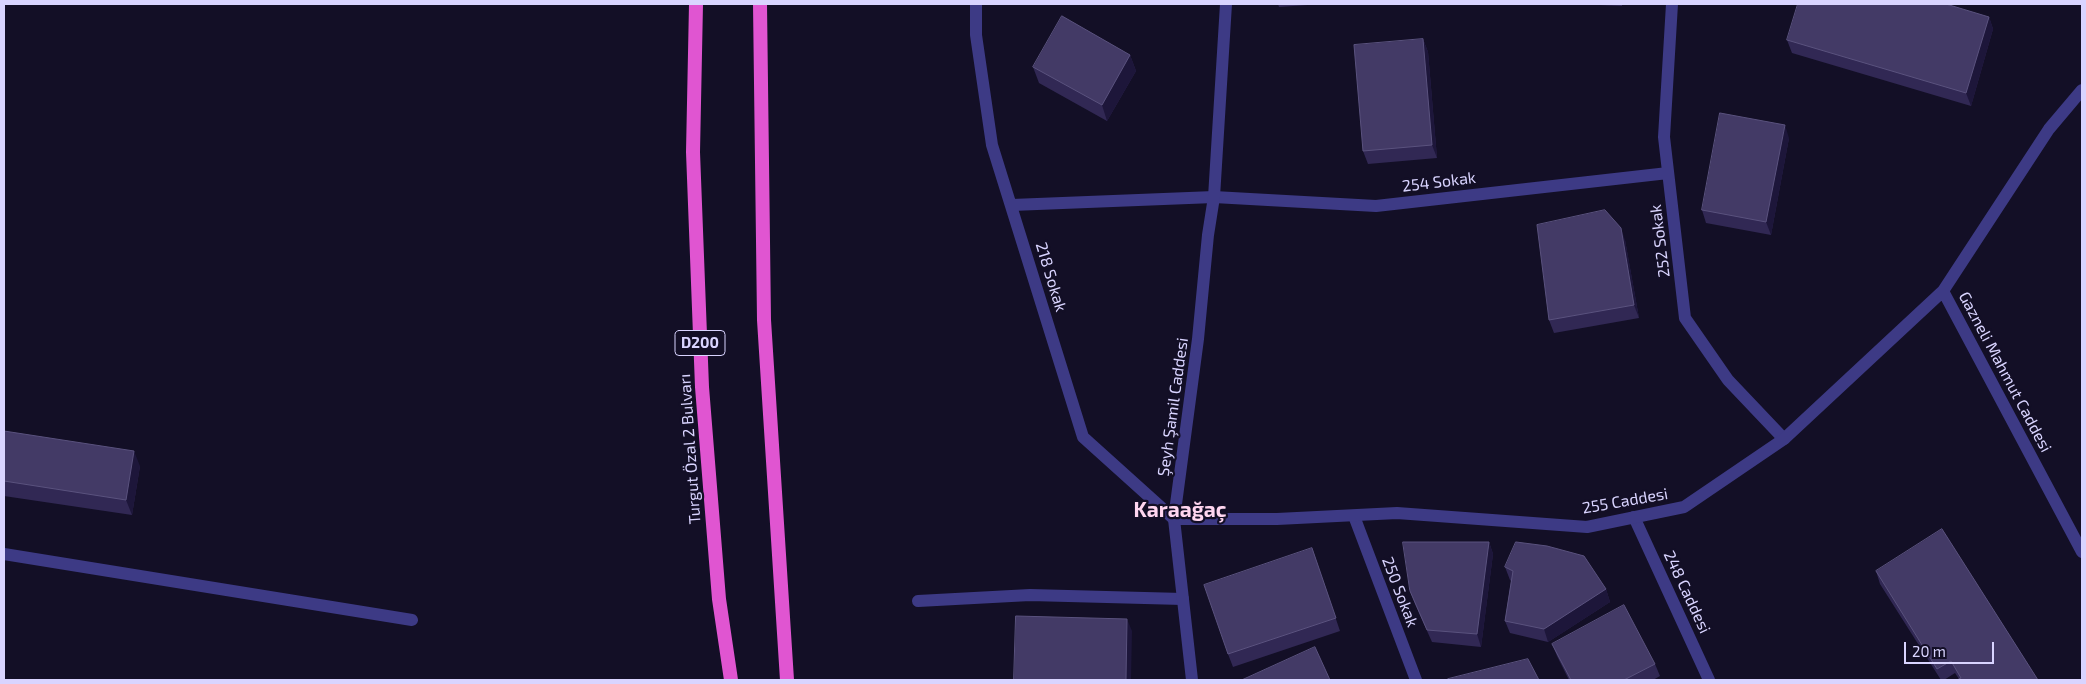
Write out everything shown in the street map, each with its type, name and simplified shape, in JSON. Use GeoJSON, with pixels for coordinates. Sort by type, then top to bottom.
{"type":"FeatureCollection","features":[{"type":"Feature","properties":{"kind":"highway","name":"Turgut Özal 2 Bulvarı"},"geometry":{"type":"LineString","coordinates":[[696,4],[693,152],[702,387],[719,599],[731,680]]}},
{"type":"Feature","properties":{"kind":"highway"},"geometry":{"type":"LineString","coordinates":[[760,4],[764,320],[787,680]]}},
{"type":"Feature","properties":{"kind":"street","name":"218 Sokak"},"geometry":{"type":"LineString","coordinates":[[976,4],[976,35],[992,145],[1083,437],[1174,519]]}},
{"type":"Feature","properties":{"kind":"street","name":"Şeyh Şamil Caddesi"},"geometry":{"type":"LineString","coordinates":[[1192,680],[1174,519],[1198,339],[1208,235],[1214,197],[1226,4]]}},
{"type":"Feature","properties":{"kind":"street","name":"252 Sokak"},"geometry":{"type":"LineString","coordinates":[[1672,4],[1664,137],[1685,318],[1728,380],[1784,439]]}},
{"type":"Feature","properties":{"kind":"street","name":"Gazneli Mahmut Caddesi"},"geometry":{"type":"LineString","coordinates":[[2082,90],[2049,129],[1943,291],[2082,552]]}},
{"type":"Feature","properties":{"kind":"street","name":"254 Sokak"},"geometry":{"type":"LineString","coordinates":[[1012,205],[1214,197],[1376,206],[1668,173]]}},
{"type":"Feature","properties":{"kind":"street","name":"255 Caddesi"},"geometry":{"type":"LineString","coordinates":[[1174,519],[1277,520],[1398,513],[1587,527],[1684,507],[1784,439],[1943,291]]}},
{"type":"Feature","properties":{"kind":"street","name":"250 Sokak"},"geometry":{"type":"LineString","coordinates":[[1354,516],[1416,680]]}},
{"type":"Feature","properties":{"kind":"street","name":"248 Caddesi"},"geometry":{"type":"LineString","coordinates":[[1634,518],[1709,680]]}},
{"type":"Feature","properties":{"kind":"street"},"geometry":{"type":"LineString","coordinates":[[4,554],[412,620]]}},
{"type":"Feature","properties":{"kind":"street"},"geometry":{"type":"LineString","coordinates":[[918,601],[1030,595],[1183,599]]}},
{"type":"Feature","properties":{"kind":"building"},"geometry":{"type":"Polygon","coordinates":[[[1798,4],[1946,4],[1989,17],[1966,93],[1787,40],[1798,4]]]}},
{"type":"Feature","properties":{"kind":"building"},"geometry":{"type":"Polygon","coordinates":[[[1062,16],[1130,55],[1102,105],[1033,67],[1062,16]]]}},
{"type":"Feature","properties":{"kind":"building"},"geometry":{"type":"Polygon","coordinates":[[[1423,39],[1432,145],[1363,151],[1354,45],[1423,39]]]}},
{"type":"Feature","properties":{"kind":"building"},"geometry":{"type":"Polygon","coordinates":[[[1720,113],[1785,125],[1766,222],[1702,210],[1720,113]]]}},
{"type":"Feature","properties":{"kind":"building"},"geometry":{"type":"Polygon","coordinates":[[[1605,210],[1621,228],[1634,305],[1549,320],[1537,225],[1605,210]]]}},
{"type":"Feature","properties":{"kind":"building"},"geometry":{"type":"Polygon","coordinates":[[[4,431],[134,451],[126,500],[4,481],[4,431]]]}},
{"type":"Feature","properties":{"kind":"building"},"geometry":{"type":"Polygon","coordinates":[[[1942,529],[2038,680],[1957,680],[1961,678],[1951,661],[1937,669],[1876,571],[1942,529]]]}},
{"type":"Feature","properties":{"kind":"building"},"geometry":{"type":"Polygon","coordinates":[[[1403,542],[1489,542],[1477,634],[1427,630],[1410,591],[1403,542]]]}},
{"type":"Feature","properties":{"kind":"building"},"geometry":{"type":"Polygon","coordinates":[[[1516,542],[1547,546],[1584,556],[1606,589],[1544,629],[1505,621],[1513,571],[1505,567],[1516,542]]]}},
{"type":"Feature","properties":{"kind":"building"},"geometry":{"type":"Polygon","coordinates":[[[1312,548],[1336,618],[1228,654],[1204,585],[1312,548]]]}},
{"type":"Feature","properties":{"kind":"building"},"geometry":{"type":"Polygon","coordinates":[[[1624,605],[1655,664],[1624,680],[1571,680],[1552,644],[1624,605]]]}},
{"type":"Feature","properties":{"kind":"building"},"geometry":{"type":"Polygon","coordinates":[[[1016,616],[1127,619],[1126,680],[1014,680],[1016,616]]]}},
{"type":"Feature","properties":{"kind":"building"},"geometry":{"type":"Polygon","coordinates":[[[1315,647],[1330,680],[1242,680],[1315,647]]]}},
{"type":"Feature","properties":{"kind":"building"},"geometry":{"type":"Polygon","coordinates":[[[1528,659],[1539,680],[1448,679],[1528,659]]]}},
{"type":"Feature","properties":{"kind":"district","name":"Karaağaç"},"geometry":{"type":"Point","coordinates":[1180,510]}}]}
